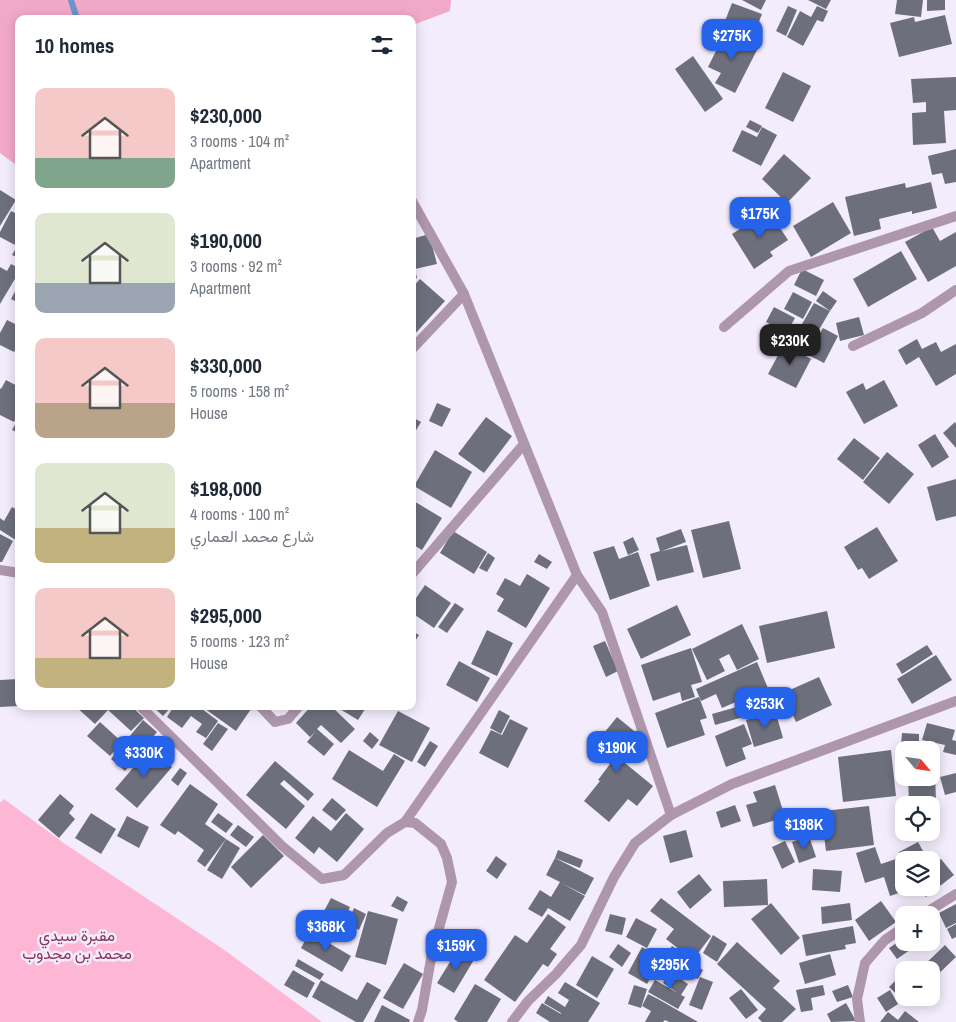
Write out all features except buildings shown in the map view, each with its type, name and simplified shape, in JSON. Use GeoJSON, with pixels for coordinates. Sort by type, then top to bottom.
{"type":"FeatureCollection","features":[{"type":"Feature","properties":{"kind":"street"},"geometry":{"type":"LineString","coordinates":[[416,208],[464,294],[577,575],[602,612],[671,815]]}},
{"type":"Feature","properties":{"kind":"street"},"geometry":{"type":"LineString","coordinates":[[724,327],[788,271],[956,216]]}},
{"type":"Feature","properties":{"kind":"street"},"geometry":{"type":"LineString","coordinates":[[853,346],[922,313],[956,290]]}},
{"type":"Feature","properties":{"kind":"street"},"geometry":{"type":"LineString","coordinates":[[416,345],[464,294]]}},
{"type":"Feature","properties":{"kind":"street"},"geometry":{"type":"LineString","coordinates":[[416,569],[524,444]]}},
{"type":"Feature","properties":{"kind":"street"},"geometry":{"type":"LineString","coordinates":[[0,570],[15,572]]}},
{"type":"Feature","properties":{"kind":"street"},"geometry":{"type":"LineString","coordinates":[[144,710],[282,846],[322,879],[344,875],[387,833],[405,822],[577,575]]}},
{"type":"Feature","properties":{"kind":"street"},"geometry":{"type":"LineString","coordinates":[[512,1022],[528,1001],[556,974],[581,945],[614,876],[636,844],[671,815],[732,784],[956,701]]}},
{"type":"Feature","properties":{"kind":"street"},"geometry":{"type":"LineString","coordinates":[[264,710],[276,722],[288,719],[296,710]]}},
{"type":"Feature","properties":{"kind":"street"},"geometry":{"type":"LineString","coordinates":[[405,822],[414,823],[441,844],[447,858],[452,882],[432,953],[422,1010],[418,1022]]}},
{"type":"Feature","properties":{"kind":"street"},"geometry":{"type":"LineString","coordinates":[[937,906],[956,894]]}},
{"type":"Feature","properties":{"kind":"street"},"geometry":{"type":"LineString","coordinates":[[860,1022],[857,999],[865,963],[885,940],[895,933]]}},
{"type":"Feature","properties":{"kind":"green space","name":"مقبرة سيدي محمد بن مجدوب"},"geometry":{"type":"Polygon","coordinates":[[[4,799],[65,844],[223,949],[322,1022],[0,1022],[0,803],[4,799]]]}},
{"type":"Feature","properties":{"kind":"shaded area"},"geometry":{"type":"Polygon","coordinates":[[[0,0],[451,0],[450,11],[416,24],[416,15],[15,15],[15,164],[0,153],[0,0]]]}},
{"type":"Feature","properties":{"kind":"waterway"},"geometry":{"type":"LineString","coordinates":[[71,0],[76,15]]}}]}
